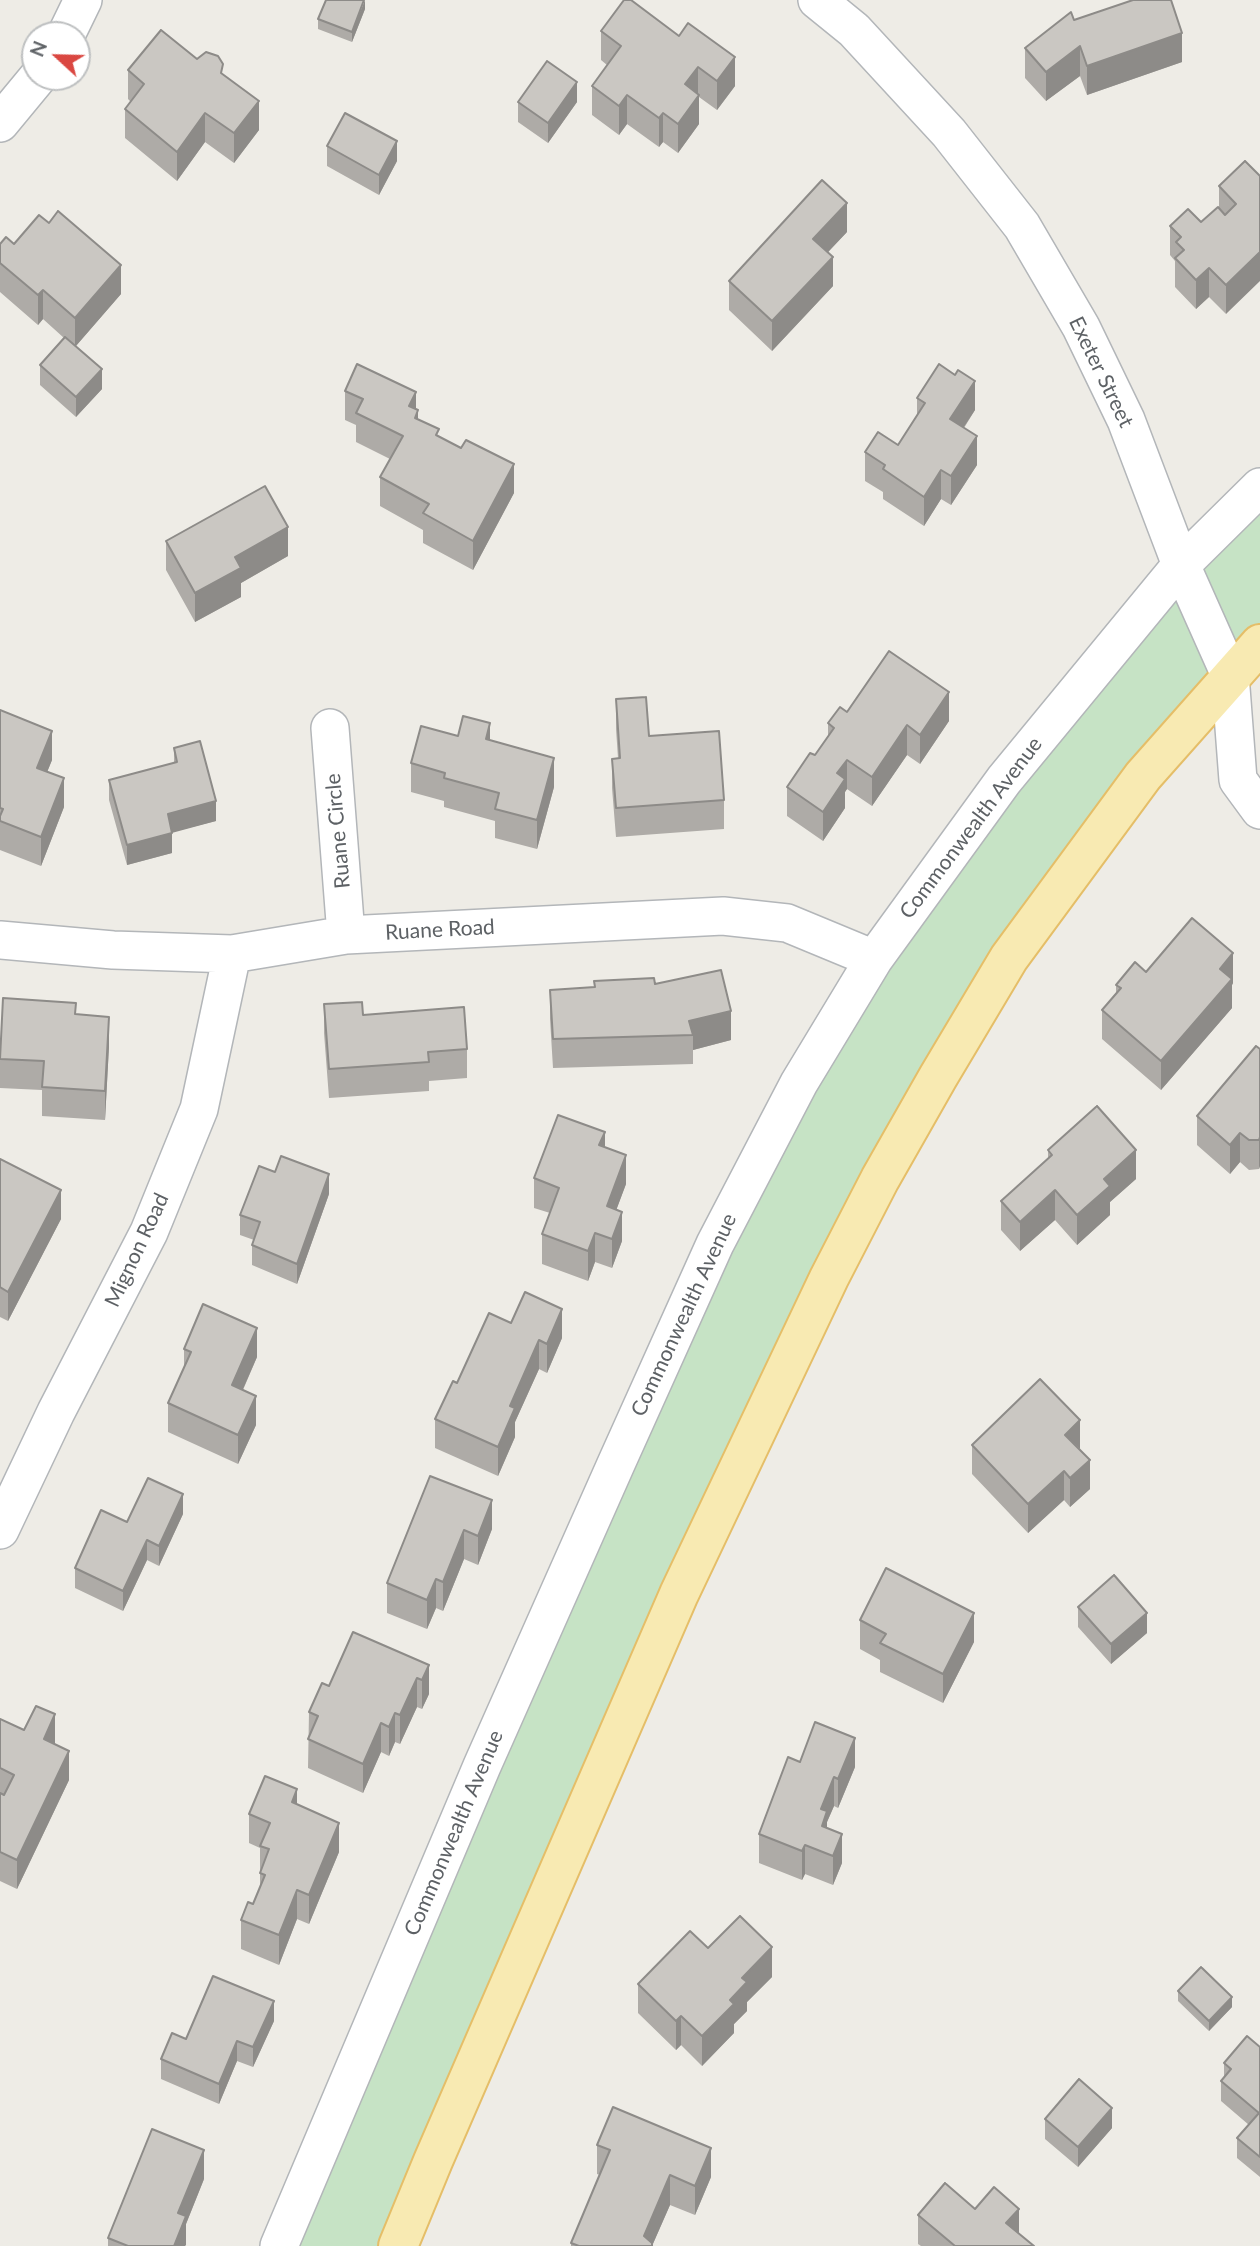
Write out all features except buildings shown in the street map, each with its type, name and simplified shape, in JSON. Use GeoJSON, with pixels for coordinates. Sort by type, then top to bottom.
{"type":"FeatureCollection","features":[{"type":"Feature","properties":{"kind":"main road"},"geometry":{"type":"LineString","coordinates":[[398,2246],[679,1594],[829,1278],[880,1179],[1009,958],[1143,776],[1260,644]]}},
{"type":"Feature","properties":{"kind":"street"},"geometry":{"type":"LineString","coordinates":[[73,21],[83,0]]}},
{"type":"Feature","properties":{"kind":"street","name":"Exeter Street"},"geometry":{"type":"LineString","coordinates":[[817,0],[854,30],[949,133],[1023,226],[1081,327],[1126,420],[1181,565],[1230,675],[1238,779],[1260,810]]}},
{"type":"Feature","properties":{"kind":"street"},"geometry":{"type":"LineString","coordinates":[[0,123],[26,91]]}},
{"type":"Feature","properties":{"kind":"street","name":"Commonwealth Avenue"},"geometry":{"type":"LineString","coordinates":[[279,2246],[482,1766],[715,1244],[799,1083],[874,959],[1004,780],[1181,565],[1260,487]]}},
{"type":"Feature","properties":{"kind":"street","name":"Ruane Circle"},"geometry":{"type":"LineString","coordinates":[[330,728],[346,935]]}},
{"type":"Feature","properties":{"kind":"street","name":"Ruane Road"},"geometry":{"type":"LineString","coordinates":[[0,940],[113,950],[232,954],[346,935],[723,916],[787,923],[874,959]]}},
{"type":"Feature","properties":{"kind":"street","name":"Mignon Road"},"geometry":{"type":"LineString","coordinates":[[0,1530],[56,1412],[149,1232],[199,1109],[232,954]]}},
{"type":"Feature","properties":{"kind":"green space"},"geometry":{"type":"Polygon","coordinates":[[[1260,487],[1260,644],[938,1077],[398,2246],[279,2246],[616,1464],[874,959],[1260,487]]]}}]}
